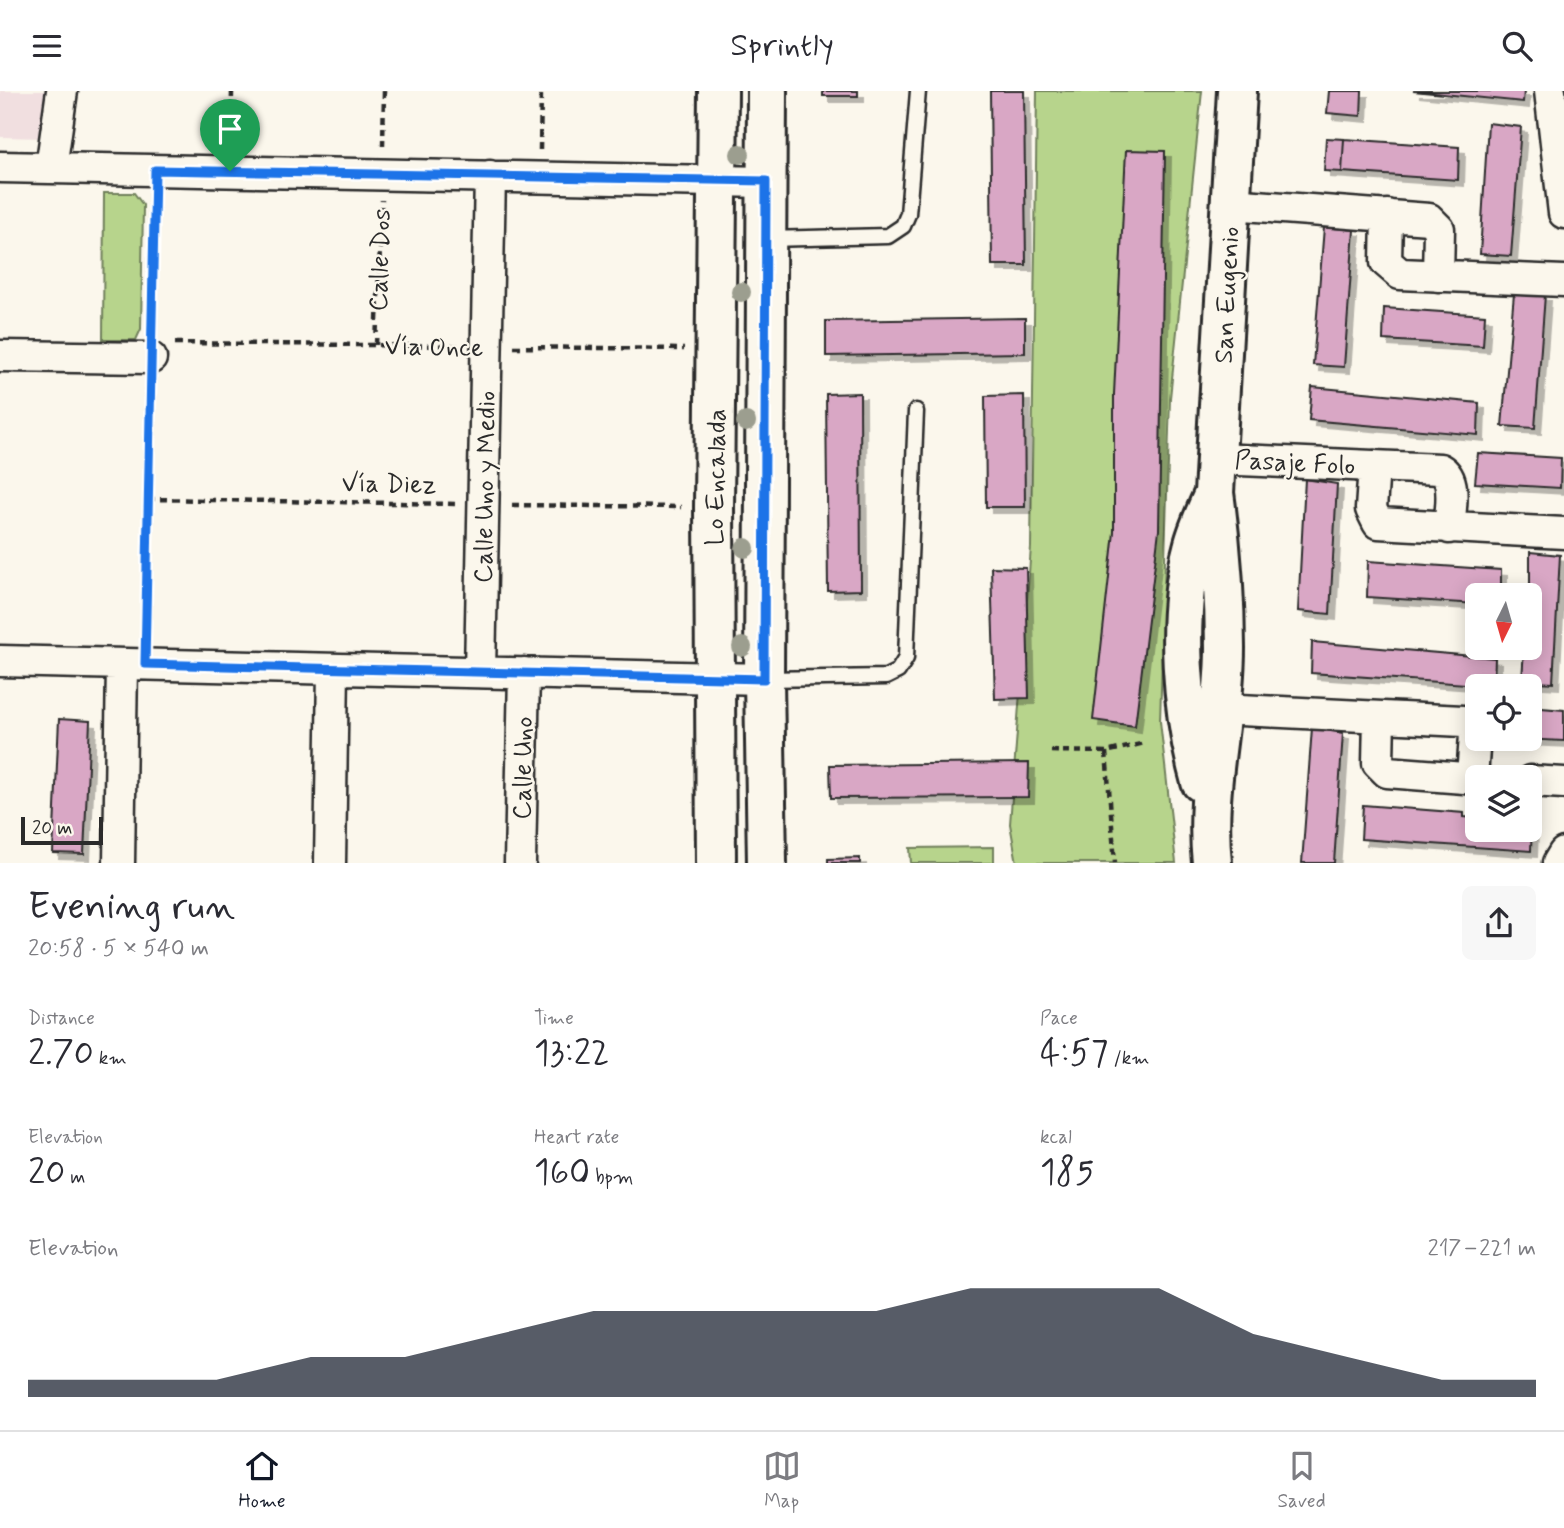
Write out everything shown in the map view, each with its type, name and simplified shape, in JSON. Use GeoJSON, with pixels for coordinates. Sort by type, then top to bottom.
{"type":"FeatureCollection","features":[{"type":"Feature","properties":{"kind":"street"},"geometry":{"type":"LineString","coordinates":[[51,168],[62,91]]}},
{"type":"Feature","properties":{"kind":"street","name":"Lo Encalada"},"geometry":{"type":"LineString","coordinates":[[716,863],[714,507],[718,91]]}},
{"type":"Feature","properties":{"kind":"street","name":"Lo Encalada"},"geometry":{"type":"LineString","coordinates":[[767,91],[764,679],[767,863]]}},
{"type":"Feature","properties":{"kind":"street"},"geometry":{"type":"LineString","coordinates":[[1550,91],[1564,213]]}},
{"type":"Feature","properties":{"kind":"street","name":"San Eugenio"},"geometry":{"type":"LineString","coordinates":[[1208,808],[1225,645],[1215,476],[1238,93]]}},
{"type":"Feature","properties":{"kind":"street"},"geometry":{"type":"LineString","coordinates":[[0,167],[766,181]]}},
{"type":"Feature","properties":{"kind":"street","name":"Calle Uno y Medio"},"geometry":{"type":"LineString","coordinates":[[480,672],[489,176]]}},
{"type":"Feature","properties":{"kind":"street"},"geometry":{"type":"LineString","coordinates":[[1231,204],[1429,219],[1435,224],[1440,235],[1438,276]]}},
{"type":"Feature","properties":{"kind":"street"},"geometry":{"type":"LineString","coordinates":[[1387,215],[1385,255],[1389,268],[1400,274],[1564,281]]}},
{"type":"Feature","properties":{"kind":"street"},"geometry":{"type":"LineString","coordinates":[[0,356],[152,351]]}},
{"type":"Feature","properties":{"kind":"street","name":"Pasaje Folo"},"geometry":{"type":"LineString","coordinates":[[1215,476],[1374,466],[1434,468],[1445,472],[1451,486],[1449,528]]}},
{"type":"Feature","properties":{"kind":"street","name":"Pasaje Folo"},"geometry":{"type":"LineString","coordinates":[[1374,466],[1370,509],[1374,520],[1384,524],[1564,533]]}},
{"type":"Feature","properties":{"kind":"street","name":"San Eugenio"},"geometry":{"type":"LineString","coordinates":[[1212,863],[1208,808],[1188,722],[1183,634],[1193,548],[1215,476]]}},
{"type":"Feature","properties":{"kind":"street"},"geometry":{"type":"LineString","coordinates":[[0,661],[764,679]]}},
{"type":"Feature","properties":{"kind":"street"},"geometry":{"type":"LineString","coordinates":[[119,863],[133,664]]}},
{"type":"Feature","properties":{"kind":"street"},"geometry":{"type":"LineString","coordinates":[[330,863],[333,669]]}},
{"type":"Feature","properties":{"kind":"street","name":"Calle Uno"},"geometry":{"type":"LineString","coordinates":[[520,863],[524,673]]}},
{"type":"Feature","properties":{"kind":"street"},"geometry":{"type":"LineString","coordinates":[[1220,709],[1467,722],[1475,735],[1475,765]]}},
{"type":"Feature","properties":{"kind":"street"},"geometry":{"type":"LineString","coordinates":[[1379,717],[1378,763],[1387,772],[1465,777]]}},
{"type":"Feature","properties":{"kind":"street"},"geometry":{"type":"LineString","coordinates":[[1542,782],[1564,783]]}},
{"type":"Feature","properties":{"kind":"street"},"geometry":{"type":"LineString","coordinates":[[1558,863],[1564,853]]}},
{"type":"Feature","properties":{"kind":"lane"},"geometry":{"type":"LineString","coordinates":[[765,239],[888,236],[903,226],[908,213],[918,91]]}},
{"type":"Feature","properties":{"kind":"lane"},"geometry":{"type":"LineString","coordinates":[[764,679],[886,677],[898,671],[906,658],[916,411]]}},
{"type":"Feature","properties":{"kind":"path"},"geometry":{"type":"LineString","coordinates":[[230,171],[232,91]]}},
{"type":"Feature","properties":{"kind":"path","name":"Calle Dos"},"geometry":{"type":"LineString","coordinates":[[376,345],[384,91]]}},
{"type":"Feature","properties":{"kind":"path"},"geometry":{"type":"LineString","coordinates":[[540,177],[541,91]]}},
{"type":"Feature","properties":{"kind":"path"},"geometry":{"type":"LineString","coordinates":[[133,664],[148,499],[155,170]]}},
{"type":"Feature","properties":{"kind":"path","name":"Vía Once"},"geometry":{"type":"LineString","coordinates":[[152,351],[376,345],[716,349]]}},
{"type":"Feature","properties":{"kind":"path","name":"Vía Diez"},"geometry":{"type":"LineString","coordinates":[[148,499],[714,507]]}},
{"type":"Feature","properties":{"kind":"path"},"geometry":{"type":"LineString","coordinates":[[1051,751],[1106,752],[1145,743]]}},
{"type":"Feature","properties":{"kind":"path"},"geometry":{"type":"LineString","coordinates":[[1106,752],[1115,863]]}},
{"type":"Feature","properties":{"kind":"shaded area"},"geometry":{"type":"Polygon","coordinates":[[[0,91],[48,91],[48,138],[0,137],[0,91]]]}},
{"type":"Feature","properties":{"kind":"green space"},"geometry":{"type":"Polygon","coordinates":[[[1037,91],[1202,91],[1170,398],[1160,721],[1176,863],[1017,863],[1010,824],[1031,547],[1037,91]]]}},
{"type":"Feature","properties":{"kind":"green space"},"geometry":{"type":"Polygon","coordinates":[[[104,193],[134,193],[143,205],[141,329],[136,340],[103,340],[104,193]]]}},
{"type":"Feature","properties":{"kind":"green space"},"geometry":{"type":"Polygon","coordinates":[[[994,847],[994,863],[911,863],[910,848],[994,847]]]}},
{"type":"Feature","properties":{"kind":"building"},"geometry":{"type":"Polygon","coordinates":[[[823,91],[858,91],[858,96],[823,96],[823,91]]]}},
{"type":"Feature","properties":{"kind":"building"},"geometry":{"type":"Polygon","coordinates":[[[990,91],[1024,91],[1026,265],[992,265],[990,91]]]}},
{"type":"Feature","properties":{"kind":"building"},"geometry":{"type":"Polygon","coordinates":[[[1329,91],[1362,91],[1361,116],[1327,113],[1329,91]]]}},
{"type":"Feature","properties":{"kind":"building"},"geometry":{"type":"Polygon","coordinates":[[[1413,91],[1524,91],[1523,102],[1413,91]]]}},
{"type":"Feature","properties":{"kind":"building"},"geometry":{"type":"Polygon","coordinates":[[[1488,123],[1521,127],[1511,256],[1480,254],[1488,123]]]}},
{"type":"Feature","properties":{"kind":"building"},"geometry":{"type":"Polygon","coordinates":[[[1326,138],[1344,139],[1342,172],[1324,171],[1326,138]]]}},
{"type":"Feature","properties":{"kind":"building"},"geometry":{"type":"Polygon","coordinates":[[[1344,139],[1459,147],[1458,180],[1342,172],[1344,139]]]}},
{"type":"Feature","properties":{"kind":"building"},"geometry":{"type":"Polygon","coordinates":[[[1126,150],[1165,151],[1159,530],[1135,726],[1093,720],[1114,532],[1114,394],[1126,150]]]}},
{"type":"Feature","properties":{"kind":"building"},"geometry":{"type":"Polygon","coordinates":[[[1324,227],[1354,230],[1344,367],[1313,365],[1324,227]]]}},
{"type":"Feature","properties":{"kind":"building"},"geometry":{"type":"Polygon","coordinates":[[[1514,294],[1545,295],[1535,428],[1502,426],[1514,294]]]}},
{"type":"Feature","properties":{"kind":"building"},"geometry":{"type":"Polygon","coordinates":[[[1384,308],[1485,315],[1483,346],[1383,340],[1384,308]]]}},
{"type":"Feature","properties":{"kind":"building"},"geometry":{"type":"Polygon","coordinates":[[[1025,318],[1025,353],[826,356],[826,321],[1025,318]]]}},
{"type":"Feature","properties":{"kind":"building"},"geometry":{"type":"Polygon","coordinates":[[[1312,387],[1479,403],[1478,435],[1309,420],[1312,387]]]}},
{"type":"Feature","properties":{"kind":"building"},"geometry":{"type":"Polygon","coordinates":[[[860,393],[861,590],[828,591],[826,394],[860,393]]]}},
{"type":"Feature","properties":{"kind":"building"},"geometry":{"type":"Polygon","coordinates":[[[1024,395],[1025,507],[986,507],[985,396],[1024,395]]]}},
{"type":"Feature","properties":{"kind":"building"},"geometry":{"type":"Polygon","coordinates":[[[1478,453],[1561,458],[1560,488],[1475,483],[1478,453]]]}},
{"type":"Feature","properties":{"kind":"building"},"geometry":{"type":"Polygon","coordinates":[[[1305,479],[1337,484],[1330,614],[1298,611],[1305,479]]]}},
{"type":"Feature","properties":{"kind":"building"},"geometry":{"type":"Polygon","coordinates":[[[1530,552],[1560,555],[1553,683],[1542,682],[1542,674],[1522,674],[1523,660],[1542,660],[1542,583],[1530,583],[1530,552]]]}},
{"type":"Feature","properties":{"kind":"building"},"geometry":{"type":"Polygon","coordinates":[[[1368,561],[1501,570],[1501,583],[1465,583],[1465,603],[1367,597],[1368,561]]]}},
{"type":"Feature","properties":{"kind":"building"},"geometry":{"type":"Polygon","coordinates":[[[991,567],[1026,568],[1029,698],[995,699],[991,567]]]}},
{"type":"Feature","properties":{"kind":"building"},"geometry":{"type":"Polygon","coordinates":[[[1312,642],[1465,655],[1465,660],[1495,660],[1494,674],[1465,674],[1465,684],[1311,673],[1312,642]]]}},
{"type":"Feature","properties":{"kind":"building"},"geometry":{"type":"Polygon","coordinates":[[[1542,708],[1564,710],[1564,741],[1542,740],[1542,708]]]}},
{"type":"Feature","properties":{"kind":"building"},"geometry":{"type":"Polygon","coordinates":[[[59,719],[90,721],[84,854],[53,853],[59,719]]]}},
{"type":"Feature","properties":{"kind":"building"},"geometry":{"type":"Polygon","coordinates":[[[1312,728],[1343,733],[1334,863],[1302,863],[1312,728]]]}},
{"type":"Feature","properties":{"kind":"building"},"geometry":{"type":"Polygon","coordinates":[[[1029,763],[1028,797],[831,798],[830,765],[1029,763]]]}},
{"type":"Feature","properties":{"kind":"building"},"geometry":{"type":"Polygon","coordinates":[[[1363,805],[1464,813],[1465,842],[1531,842],[1531,851],[1361,839],[1363,805]]]}},
{"type":"Feature","properties":{"kind":"building"},"geometry":{"type":"Polygon","coordinates":[[[860,858],[860,863],[828,863],[828,859],[860,858]]]}},
{"type":"Feature","properties":{"kind":"route"},"geometry":{"type":"LineString","coordinates":[[155,170],[230,171],[766,181],[764,679],[145,664],[155,170]]}}]}
